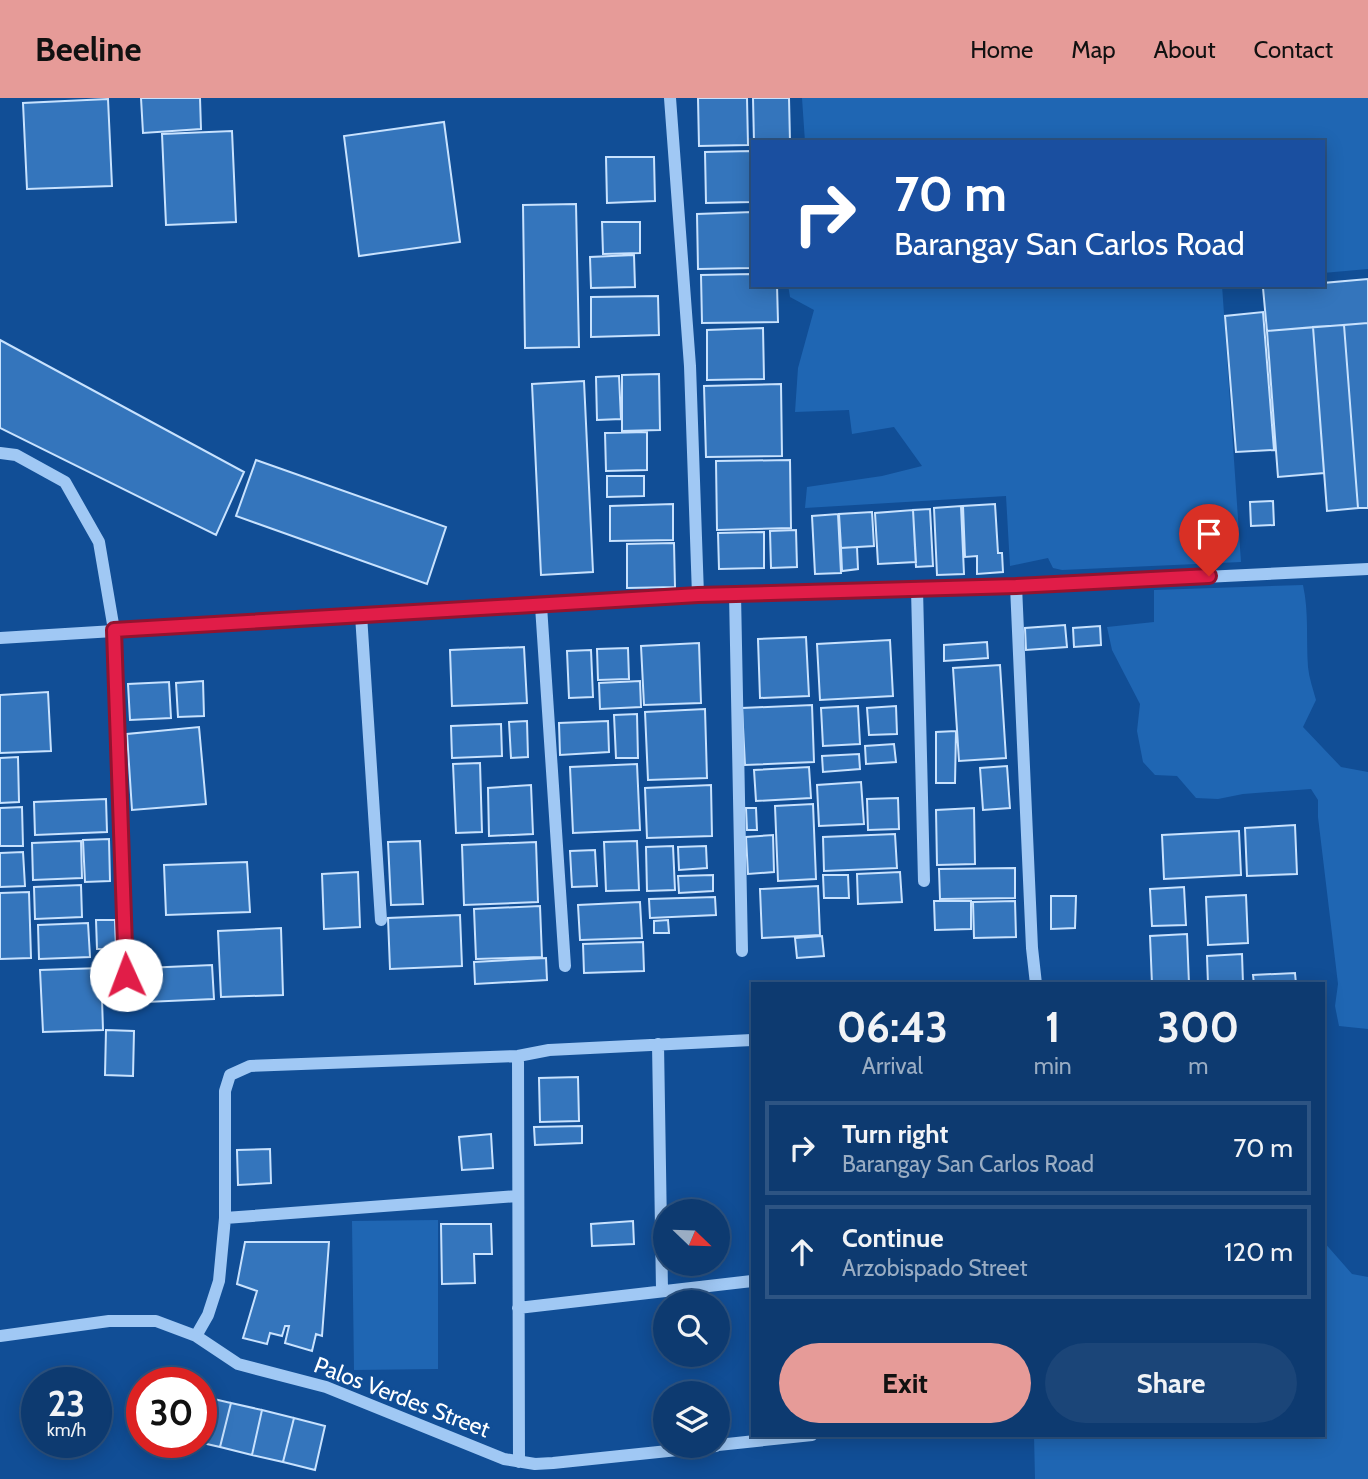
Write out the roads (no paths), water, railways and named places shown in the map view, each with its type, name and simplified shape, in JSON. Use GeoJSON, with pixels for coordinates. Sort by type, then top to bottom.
{"type":"FeatureCollection","features":[{"type":"Feature","properties":{"kind":"street"},"geometry":{"type":"LineString","coordinates":[[670,98],[690,366],[698,595]]}},
{"type":"Feature","properties":{"kind":"street"},"geometry":{"type":"LineString","coordinates":[[0,453],[16,455],[65,482],[99,542],[114,630],[127,1002]]}},
{"type":"Feature","properties":{"kind":"street"},"geometry":{"type":"LineString","coordinates":[[0,638],[698,595],[1016,586],[1368,569]]}},
{"type":"Feature","properties":{"kind":"street"},"geometry":{"type":"LineString","coordinates":[[1016,586],[1036,982]]}},
{"type":"Feature","properties":{"kind":"street"},"geometry":{"type":"LineString","coordinates":[[917,589],[924,881]]}},
{"type":"Feature","properties":{"kind":"street"},"geometry":{"type":"LineString","coordinates":[[735,594],[742,951]]}},
{"type":"Feature","properties":{"kind":"street"},"geometry":{"type":"LineString","coordinates":[[541,606],[565,966]]}},
{"type":"Feature","properties":{"kind":"street"},"geometry":{"type":"LineString","coordinates":[[361,615],[381,920]]}},
{"type":"Feature","properties":{"kind":"street"},"geometry":{"type":"LineString","coordinates":[[196,1336],[216,1296],[225,1218],[225,1091],[230,1075],[240,1069],[250,1066],[518,1056],[549,1050],[751,1040]]}},
{"type":"Feature","properties":{"kind":"street"},"geometry":{"type":"LineString","coordinates":[[658,1044],[662,1290],[751,1281]]}},
{"type":"Feature","properties":{"kind":"street"},"geometry":{"type":"LineString","coordinates":[[518,1056],[519,1462]]}},
{"type":"Feature","properties":{"kind":"street"},"geometry":{"type":"LineString","coordinates":[[225,1218],[517,1196]]}},
{"type":"Feature","properties":{"kind":"street"},"geometry":{"type":"LineString","coordinates":[[519,1308],[653,1291]]}},
{"type":"Feature","properties":{"kind":"street","name":"Palos Verdes Street"},"geometry":{"type":"LineString","coordinates":[[0,1336],[131,1320],[156,1321],[196,1336],[238,1364],[327,1387],[505,1459],[553,1463],[653,1452]]}},
{"type":"Feature","properties":{"kind":"street","name":"Palos Verdes Street"},"geometry":{"type":"LineString","coordinates":[[730,1444],[793,1437]]}}]}
